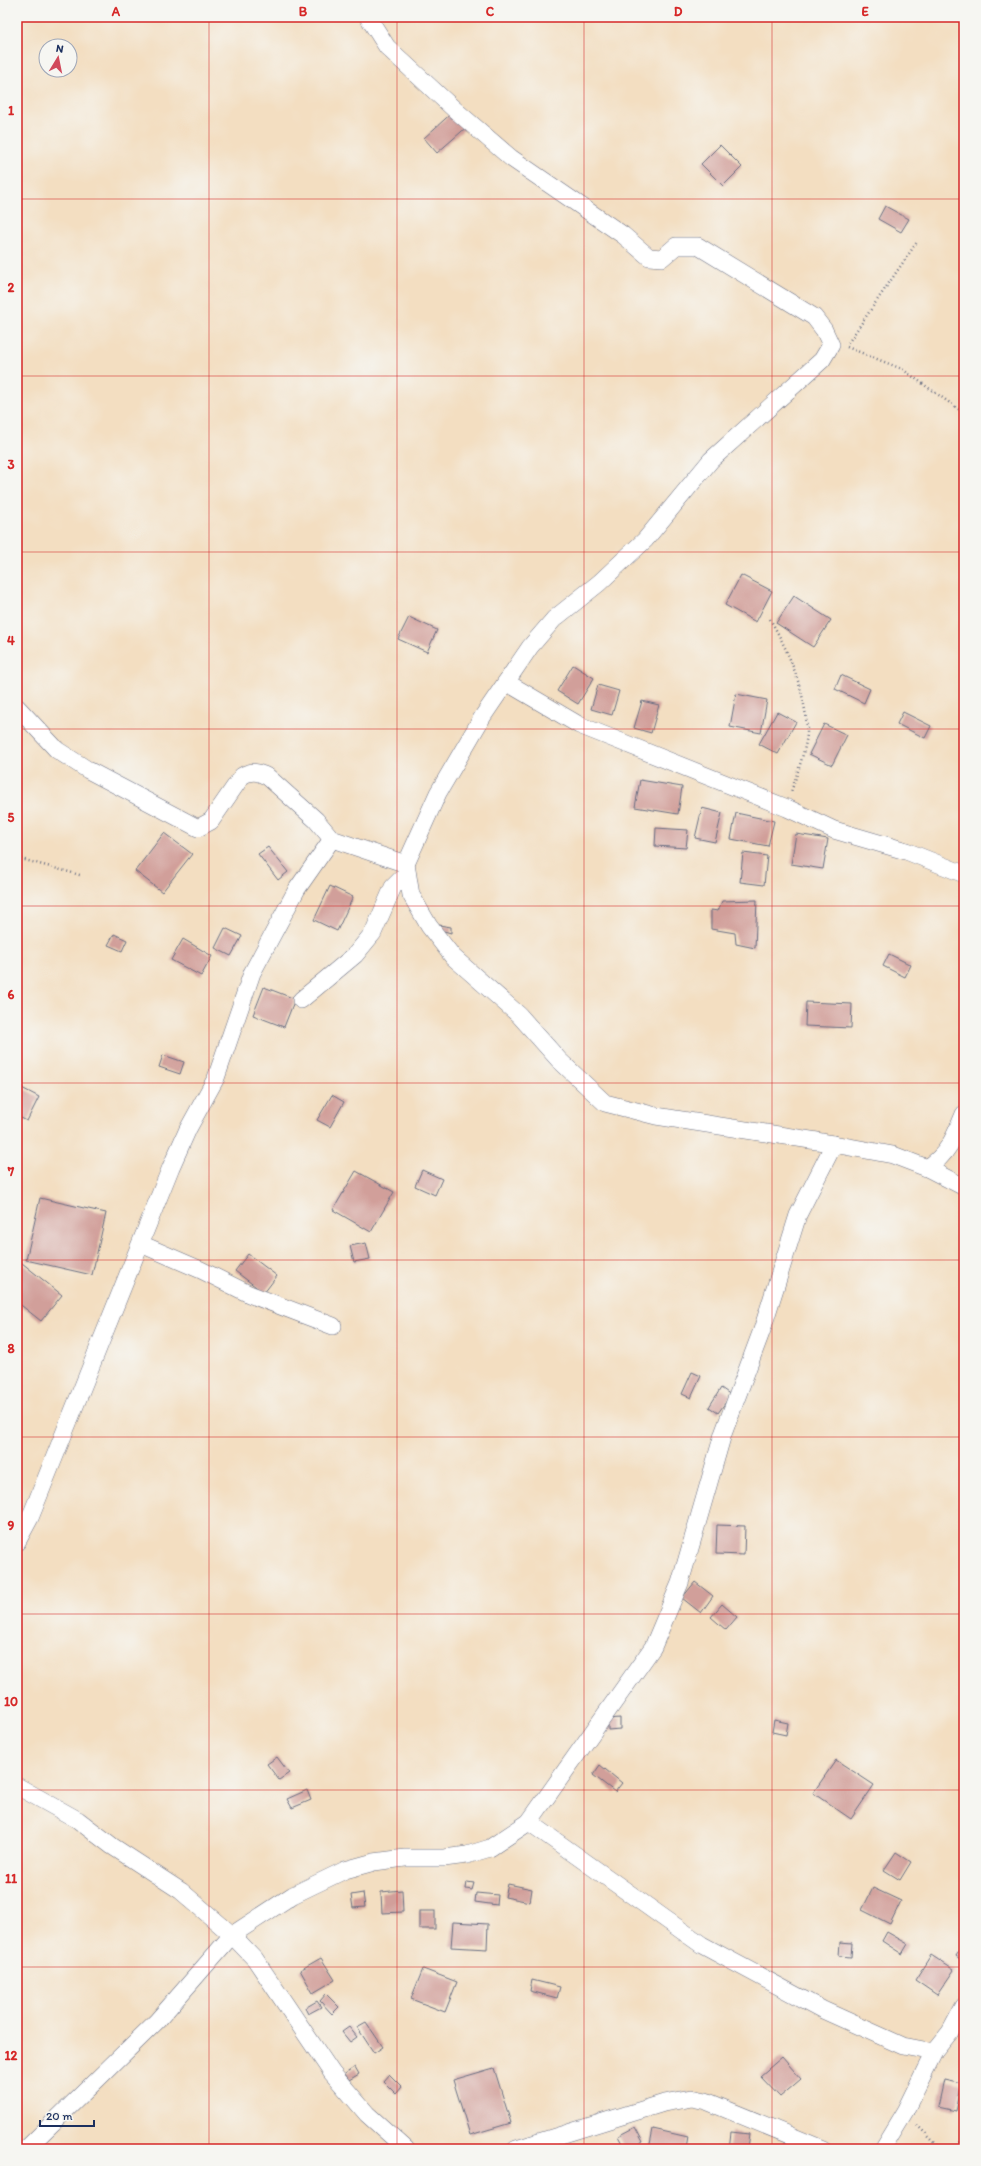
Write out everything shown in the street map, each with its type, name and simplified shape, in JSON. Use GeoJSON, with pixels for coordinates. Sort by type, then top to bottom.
{"type":"FeatureCollection","features":[{"type":"Feature","properties":{"kind":"street"},"geometry":{"type":"LineString","coordinates":[[301,1000],[355,955],[373,933],[393,887],[406,868],[438,793],[484,716],[530,647],[554,619],[598,583],[645,540],[711,460],[822,360],[831,345],[824,330],[814,317],[698,246],[676,246],[662,258],[649,257],[623,236],[506,153],[387,48],[368,17]]}},
{"type":"Feature","properties":{"kind":"street"},"geometry":{"type":"LineString","coordinates":[[506,682],[579,725],[787,808],[834,830],[906,851],[964,874]]}},
{"type":"Feature","properties":{"kind":"street"},"geometry":{"type":"LineString","coordinates":[[17,707],[57,750],[88,770],[198,828],[211,821],[242,776],[249,772],[259,772],[268,777],[316,820],[332,839],[406,868]]}},
{"type":"Feature","properties":{"kind":"street"},"geometry":{"type":"LineString","coordinates":[[17,1542],[30,1518],[101,1339],[185,1136],[216,1078],[252,973],[297,889],[332,839]]}},
{"type":"Feature","properties":{"kind":"street"},"geometry":{"type":"LineString","coordinates":[[406,868],[411,895],[429,926],[453,957],[518,1015],[559,1060],[605,1103],[656,1116],[834,1144],[893,1155],[928,1168],[964,1187]]}},
{"type":"Feature","properties":{"kind":"street"},"geometry":{"type":"LineString","coordinates":[[928,1168],[939,1161],[950,1146],[964,1114]]}},
{"type":"Feature","properties":{"kind":"street"},"geometry":{"type":"LineString","coordinates":[[26,2149],[157,2021],[232,1935],[293,1895],[345,1870],[374,1862],[405,1858],[444,1858],[467,1855],[490,1848],[529,1822],[653,1647],[680,1583],[723,1434],[762,1330],[798,1215],[834,1144]]}},
{"type":"Feature","properties":{"kind":"street"},"geometry":{"type":"LineString","coordinates":[[141,1244],[201,1270],[248,1294],[333,1326]]}},
{"type":"Feature","properties":{"kind":"street"},"geometry":{"type":"LineString","coordinates":[[17,1786],[78,1820],[112,1846],[181,1891],[232,1935],[255,1959],[332,2073],[367,2114],[406,2149]]}},
{"type":"Feature","properties":{"kind":"street"},"geometry":{"type":"LineString","coordinates":[[529,1822],[702,1945],[823,2010],[903,2046],[934,2052]]}},
{"type":"Feature","properties":{"kind":"street"},"geometry":{"type":"LineString","coordinates":[[882,2149],[905,2111],[934,2052],[950,2032],[964,2006]]}},
{"type":"Feature","properties":{"kind":"street"},"geometry":{"type":"LineString","coordinates":[[516,2149],[664,2103],[692,2098],[706,2101],[823,2149]]}},
{"type":"Feature","properties":{"kind":"path"},"geometry":{"type":"LineString","coordinates":[[916,242],[846,347],[902,369],[964,413]]}},
{"type":"Feature","properties":{"kind":"path"},"geometry":{"type":"LineString","coordinates":[[770,619],[787,649],[796,673],[807,730],[787,808]]}},
{"type":"Feature","properties":{"kind":"path"},"geometry":{"type":"LineString","coordinates":[[17,860],[21,859],[80,875]]}},
{"type":"Feature","properties":{"kind":"path"},"geometry":{"type":"LineString","coordinates":[[905,2111],[941,2149]]}},
{"type":"Feature","properties":{"kind":"path"},"geometry":{"type":"LineString","coordinates":[[954,2149],[964,2136]]}},
{"type":"Feature","properties":{"kind":"building"},"geometry":{"type":"Polygon","coordinates":[[[455,110],[469,125],[437,153],[424,138],[455,110]]]}},
{"type":"Feature","properties":{"kind":"building"},"geometry":{"type":"Polygon","coordinates":[[[720,145],[742,167],[723,186],[701,164],[720,145]]]}},
{"type":"Feature","properties":{"kind":"building"},"geometry":{"type":"Polygon","coordinates":[[[885,206],[909,219],[901,232],[878,219],[885,206]]]}},
{"type":"Feature","properties":{"kind":"building"},"geometry":{"type":"Polygon","coordinates":[[[741,575],[772,591],[756,622],[725,605],[741,575]]]}},
{"type":"Feature","properties":{"kind":"building"},"geometry":{"type":"Polygon","coordinates":[[[794,596],[831,620],[813,647],[776,623],[794,596]]]}},
{"type":"Feature","properties":{"kind":"building"},"geometry":{"type":"Polygon","coordinates":[[[409,617],[437,630],[427,652],[398,639],[409,617]]]}},
{"type":"Feature","properties":{"kind":"building"},"geometry":{"type":"Polygon","coordinates":[[[573,665],[594,678],[578,704],[557,691],[573,665]]]}},
{"type":"Feature","properties":{"kind":"building"},"geometry":{"type":"Polygon","coordinates":[[[841,675],[870,689],[864,703],[835,689],[841,675]]]}},
{"type":"Feature","properties":{"kind":"building"},"geometry":{"type":"Polygon","coordinates":[[[598,685],[619,691],[612,715],[591,709],[598,685]]]}},
{"type":"Feature","properties":{"kind":"building"},"geometry":{"type":"Polygon","coordinates":[[[736,694],[767,700],[761,733],[730,727],[736,694]]]}},
{"type":"Feature","properties":{"kind":"building"},"geometry":{"type":"Polygon","coordinates":[[[642,701],[659,705],[651,733],[634,728],[642,701]]]}},
{"type":"Feature","properties":{"kind":"building"},"geometry":{"type":"Polygon","coordinates":[[[777,712],[796,722],[778,754],[759,744],[777,712]]]}},
{"type":"Feature","properties":{"kind":"building"},"geometry":{"type":"Polygon","coordinates":[[[903,712],[931,726],[925,738],[897,724],[903,712]]]}},
{"type":"Feature","properties":{"kind":"building"},"geometry":{"type":"Polygon","coordinates":[[[824,724],[847,735],[832,765],[809,754],[824,724]]]}},
{"type":"Feature","properties":{"kind":"building"},"geometry":{"type":"Polygon","coordinates":[[[640,780],[682,787],[678,814],[635,807],[640,780]]]}},
{"type":"Feature","properties":{"kind":"building"},"geometry":{"type":"Polygon","coordinates":[[[702,808],[722,813],[715,842],[695,838],[702,808]]]}},
{"type":"Feature","properties":{"kind":"building"},"geometry":{"type":"Polygon","coordinates":[[[736,813],[774,821],[768,846],[731,839],[736,813]]]}},
{"type":"Feature","properties":{"kind":"building"},"geometry":{"type":"Polygon","coordinates":[[[656,828],[688,830],[686,848],[655,846],[656,828]]]}},
{"type":"Feature","properties":{"kind":"building"},"geometry":{"type":"Polygon","coordinates":[[[164,833],[192,854],[162,892],[135,871],[164,833]]]}},
{"type":"Feature","properties":{"kind":"building"},"geometry":{"type":"Polygon","coordinates":[[[796,834],[828,839],[823,869],[791,864],[796,834]]]}},
{"type":"Feature","properties":{"kind":"building"},"geometry":{"type":"Polygon","coordinates":[[[268,847],[288,872],[278,880],[258,854],[268,847]]]}},
{"type":"Feature","properties":{"kind":"building"},"geometry":{"type":"Polygon","coordinates":[[[743,853],[767,856],[764,885],[740,882],[743,853]]]}},
{"type":"Feature","properties":{"kind":"building"},"geometry":{"type":"Polygon","coordinates":[[[330,886],[353,897],[337,931],[314,920],[330,886]]]}},
{"type":"Feature","properties":{"kind":"building"},"geometry":{"type":"Polygon","coordinates":[[[757,900],[755,948],[736,944],[735,933],[711,929],[711,910],[718,911],[722,901],[757,900]]]}},
{"type":"Feature","properties":{"kind":"building"},"geometry":{"type":"Polygon","coordinates":[[[439,925],[451,927],[451,933],[444,931],[444,934],[439,925]]]}},
{"type":"Feature","properties":{"kind":"building"},"geometry":{"type":"Polygon","coordinates":[[[225,928],[242,936],[231,956],[215,948],[225,928]]]}},
{"type":"Feature","properties":{"kind":"building"},"geometry":{"type":"Polygon","coordinates":[[[114,934],[127,940],[122,951],[108,945],[114,934]]]}},
{"type":"Feature","properties":{"kind":"building"},"geometry":{"type":"Polygon","coordinates":[[[183,939],[212,956],[201,976],[171,960],[183,939]]]}},
{"type":"Feature","properties":{"kind":"building"},"geometry":{"type":"Polygon","coordinates":[[[889,954],[911,965],[905,977],[883,966],[889,954]]]}},
{"type":"Feature","properties":{"kind":"building"},"geometry":{"type":"Polygon","coordinates":[[[264,987],[295,999],[284,1027],[253,1015],[264,987]]]}},
{"type":"Feature","properties":{"kind":"building"},"geometry":{"type":"Polygon","coordinates":[[[806,1002],[852,1004],[851,1028],[805,1026],[806,1002]]]}},
{"type":"Feature","properties":{"kind":"building"},"geometry":{"type":"Polygon","coordinates":[[[163,1055],[184,1062],[180,1074],[159,1067],[163,1055]]]}},
{"type":"Feature","properties":{"kind":"building"},"geometry":{"type":"Polygon","coordinates":[[[18,1086],[39,1097],[27,1121],[17,1116],[18,1086]]]}},
{"type":"Feature","properties":{"kind":"building"},"geometry":{"type":"Polygon","coordinates":[[[332,1095],[344,1102],[330,1127],[317,1120],[332,1095]]]}},
{"type":"Feature","properties":{"kind":"building"},"geometry":{"type":"Polygon","coordinates":[[[422,1170],[442,1179],[435,1195],[415,1186],[422,1170]]]}},
{"type":"Feature","properties":{"kind":"building"},"geometry":{"type":"Polygon","coordinates":[[[356,1171],[394,1192],[371,1232],[333,1210],[356,1171]]]}},
{"type":"Feature","properties":{"kind":"building"},"geometry":{"type":"Polygon","coordinates":[[[40,1198],[106,1213],[92,1275],[26,1260],[40,1198]]]}},
{"type":"Feature","properties":{"kind":"building"},"geometry":{"type":"Polygon","coordinates":[[[366,1243],[370,1259],[354,1262],[350,1246],[366,1243]]]}},
{"type":"Feature","properties":{"kind":"building"},"geometry":{"type":"Polygon","coordinates":[[[248,1254],[277,1276],[264,1293],[235,1271],[248,1254]]]}},
{"type":"Feature","properties":{"kind":"building"},"geometry":{"type":"Polygon","coordinates":[[[17,1259],[62,1295],[41,1321],[17,1302],[17,1259]]]}},
{"type":"Feature","properties":{"kind":"building"},"geometry":{"type":"Polygon","coordinates":[[[692,1372],[701,1376],[691,1398],[682,1394],[692,1372]]]}},
{"type":"Feature","properties":{"kind":"building"},"geometry":{"type":"Polygon","coordinates":[[[721,1388],[731,1395],[718,1413],[709,1407],[721,1388]]]}},
{"type":"Feature","properties":{"kind":"building"},"geometry":{"type":"Polygon","coordinates":[[[717,1525],[745,1526],[744,1555],[716,1554],[717,1525]]]}},
{"type":"Feature","properties":{"kind":"building"},"geometry":{"type":"Polygon","coordinates":[[[695,1582],[713,1596],[701,1613],[682,1598],[695,1582]]]}},
{"type":"Feature","properties":{"kind":"building"},"geometry":{"type":"Polygon","coordinates":[[[722,1604],[737,1617],[726,1630],[711,1617],[722,1604]]]}},
{"type":"Feature","properties":{"kind":"building"},"geometry":{"type":"Polygon","coordinates":[[[620,1718],[620,1729],[608,1730],[608,1719],[620,1718]]]}},
{"type":"Feature","properties":{"kind":"building"},"geometry":{"type":"Polygon","coordinates":[[[774,1720],[788,1723],[786,1735],[772,1732],[774,1720]]]}},
{"type":"Feature","properties":{"kind":"building"},"geometry":{"type":"Polygon","coordinates":[[[277,1757],[289,1773],[279,1780],[267,1764],[277,1757]]]}},
{"type":"Feature","properties":{"kind":"building"},"geometry":{"type":"Polygon","coordinates":[[[836,1760],[874,1785],[851,1819],[813,1793],[836,1760]]]}},
{"type":"Feature","properties":{"kind":"building"},"geometry":{"type":"Polygon","coordinates":[[[600,1765],[622,1783],[615,1792],[593,1775],[600,1765]]]}},
{"type":"Feature","properties":{"kind":"building"},"geometry":{"type":"Polygon","coordinates":[[[307,1790],[311,1800],[292,1808],[287,1799],[307,1790]]]}},
{"type":"Feature","properties":{"kind":"building"},"geometry":{"type":"Polygon","coordinates":[[[896,1852],[911,1862],[900,1880],[884,1870],[896,1852]]]}},
{"type":"Feature","properties":{"kind":"building"},"geometry":{"type":"Polygon","coordinates":[[[467,1882],[474,1883],[472,1890],[466,1889],[467,1882]]]}},
{"type":"Feature","properties":{"kind":"building"},"geometry":{"type":"Polygon","coordinates":[[[508,1884],[532,1889],[530,1902],[505,1897],[508,1884]]]}},
{"type":"Feature","properties":{"kind":"building"},"geometry":{"type":"Polygon","coordinates":[[[873,1888],[901,1901],[890,1924],[862,1910],[873,1888]]]}},
{"type":"Feature","properties":{"kind":"building"},"geometry":{"type":"Polygon","coordinates":[[[402,1890],[403,1912],[382,1913],[381,1892],[402,1890]]]}},
{"type":"Feature","properties":{"kind":"building"},"geometry":{"type":"Polygon","coordinates":[[[363,1893],[365,1907],[353,1908],[351,1895],[363,1893]]]}},
{"type":"Feature","properties":{"kind":"building"},"geometry":{"type":"Polygon","coordinates":[[[476,1893],[498,1895],[497,1905],[475,1902],[476,1893]]]}},
{"type":"Feature","properties":{"kind":"building"},"geometry":{"type":"Polygon","coordinates":[[[419,1911],[435,1911],[435,1929],[419,1929],[419,1911]]]}},
{"type":"Feature","properties":{"kind":"building"},"geometry":{"type":"Polygon","coordinates":[[[453,1922],[488,1924],[487,1949],[451,1947],[453,1922]]]}},
{"type":"Feature","properties":{"kind":"building"},"geometry":{"type":"Polygon","coordinates":[[[887,1932],[908,1944],[902,1954],[882,1941],[887,1932]]]}},
{"type":"Feature","properties":{"kind":"building"},"geometry":{"type":"Polygon","coordinates":[[[840,1942],[852,1943],[851,1957],[839,1956],[840,1942]]]}},
{"type":"Feature","properties":{"kind":"building"},"geometry":{"type":"Polygon","coordinates":[[[964,1944],[964,1962],[956,1956],[964,1944]]]}},
{"type":"Feature","properties":{"kind":"building"},"geometry":{"type":"Polygon","coordinates":[[[931,1955],[954,1970],[937,1995],[915,1980],[931,1955]]]}},
{"type":"Feature","properties":{"kind":"building"},"geometry":{"type":"Polygon","coordinates":[[[321,1958],[335,1980],[313,1993],[300,1970],[321,1958]]]}},
{"type":"Feature","properties":{"kind":"building"},"geometry":{"type":"Polygon","coordinates":[[[423,1969],[457,1982],[445,2012],[411,1999],[423,1969]]]}},
{"type":"Feature","properties":{"kind":"building"},"geometry":{"type":"Polygon","coordinates":[[[532,1980],[560,1987],[557,1998],[530,1991],[532,1980]]]}},
{"type":"Feature","properties":{"kind":"building"},"geometry":{"type":"Polygon","coordinates":[[[326,1994],[339,2007],[332,2014],[320,2001],[326,1994]]]}},
{"type":"Feature","properties":{"kind":"building"},"geometry":{"type":"Polygon","coordinates":[[[317,2001],[321,2007],[308,2014],[305,2008],[317,2001]]]}},
{"type":"Feature","properties":{"kind":"building"},"geometry":{"type":"Polygon","coordinates":[[[366,2022],[383,2047],[374,2053],[357,2027],[366,2022]]]}},
{"type":"Feature","properties":{"kind":"building"},"geometry":{"type":"Polygon","coordinates":[[[349,2027],[357,2037],[350,2042],[342,2032],[349,2027]]]}},
{"type":"Feature","properties":{"kind":"building"},"geometry":{"type":"Polygon","coordinates":[[[782,2057],[801,2079],[780,2097],[760,2076],[782,2057]]]}},
{"type":"Feature","properties":{"kind":"building"},"geometry":{"type":"Polygon","coordinates":[[[355,2067],[359,2074],[349,2080],[345,2074],[355,2067]]]}},
{"type":"Feature","properties":{"kind":"building"},"geometry":{"type":"Polygon","coordinates":[[[494,2068],[511,2123],[470,2135],[453,2080],[494,2068]]]}},
{"type":"Feature","properties":{"kind":"building"},"geometry":{"type":"Polygon","coordinates":[[[389,2074],[402,2087],[396,2094],[383,2081],[389,2074]]]}},
{"type":"Feature","properties":{"kind":"building"},"geometry":{"type":"Polygon","coordinates":[[[944,2080],[962,2084],[956,2111],[938,2107],[944,2080]]]}},
{"type":"Feature","properties":{"kind":"building"},"geometry":{"type":"Polygon","coordinates":[[[635,2127],[643,2142],[630,2149],[625,2149],[618,2136],[635,2127]]]}},
{"type":"Feature","properties":{"kind":"building"},"geometry":{"type":"Polygon","coordinates":[[[653,2129],[688,2137],[686,2149],[649,2149],[653,2129]]]}},
{"type":"Feature","properties":{"kind":"building"},"geometry":{"type":"Polygon","coordinates":[[[731,2132],[749,2134],[747,2149],[729,2149],[731,2132]]]}}]}
